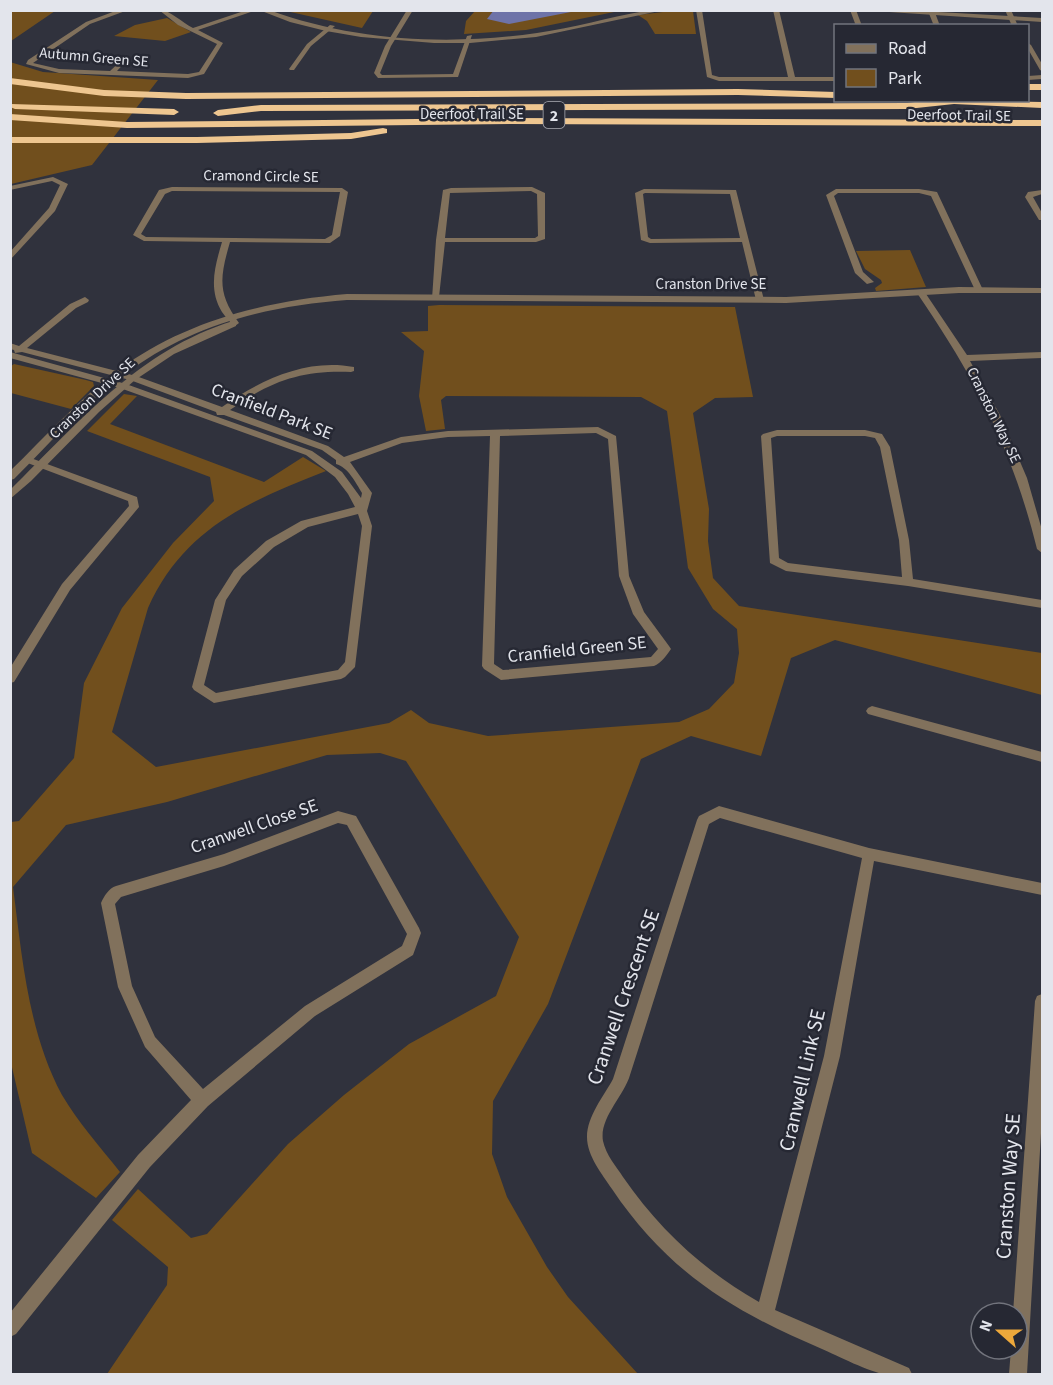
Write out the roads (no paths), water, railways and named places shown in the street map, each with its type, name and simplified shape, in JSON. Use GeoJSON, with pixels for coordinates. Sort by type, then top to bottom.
{"type":"FeatureCollection","features":[{"type":"Feature","properties":{"kind":"highway"},"geometry":{"type":"LineString","coordinates":[[10,81],[71,90],[151,96],[738,92],[834,95]]}},
{"type":"Feature","properties":{"kind":"highway"},"geometry":{"type":"LineString","coordinates":[[383,95],[834,85]]}},
{"type":"Feature","properties":{"kind":"highway"},"geometry":{"type":"LineString","coordinates":[[218,113],[261,108],[868,107],[947,102]]}},
{"type":"Feature","properties":{"kind":"highway"},"geometry":{"type":"LineString","coordinates":[[989,102],[1042,105]]}},
{"type":"Feature","properties":{"kind":"highway","name":"Deerfoot Trail SE"},"geometry":{"type":"LineString","coordinates":[[10,106],[218,113],[1042,116]]}},
{"type":"Feature","properties":{"kind":"highway"},"geometry":{"type":"LineString","coordinates":[[10,117],[127,125],[511,121],[1041,129]]}},
{"type":"Feature","properties":{"kind":"highway","name":"Deerfoot Trail SE"},"geometry":{"type":"LineString","coordinates":[[10,129],[144,135],[394,130],[1041,129]]}},
{"type":"Feature","properties":{"kind":"highway"},"geometry":{"type":"LineString","coordinates":[[10,140],[220,140],[351,136],[394,130]]}},
{"type":"Feature","properties":{"kind":"street","name":"Autumn Green SE"},"geometry":{"type":"LineString","coordinates":[[125,10],[88,23],[29,63],[49,70],[112,74],[188,76],[201,74],[220,44],[190,29],[162,10]]}},
{"type":"Feature","properties":{"kind":"street"},"geometry":{"type":"LineString","coordinates":[[190,29],[242,10]]}},
{"type":"Feature","properties":{"kind":"street"},"geometry":{"type":"LineString","coordinates":[[190,29],[254,10]]}},
{"type":"Feature","properties":{"kind":"street"},"geometry":{"type":"LineString","coordinates":[[262,10],[330,28],[394,36],[470,38],[536,35],[661,10]]}},
{"type":"Feature","properties":{"kind":"street"},"geometry":{"type":"LineString","coordinates":[[275,10],[330,28]]}},
{"type":"Feature","properties":{"kind":"street"},"geometry":{"type":"LineString","coordinates":[[410,10],[394,36],[377,73],[383,77],[456,76],[470,38]]}},
{"type":"Feature","properties":{"kind":"street"},"geometry":{"type":"LineString","coordinates":[[470,38],[538,31],[634,10]]}},
{"type":"Feature","properties":{"kind":"street"},"geometry":{"type":"LineString","coordinates":[[699,10],[709,76],[719,79],[834,79]]}},
{"type":"Feature","properties":{"kind":"street"},"geometry":{"type":"LineString","coordinates":[[776,10],[792,79]]}},
{"type":"Feature","properties":{"kind":"street"},"geometry":{"type":"LineString","coordinates":[[862,10],[1042,18]]}},
{"type":"Feature","properties":{"kind":"street"},"geometry":{"type":"LineString","coordinates":[[915,10],[932,13]]}},
{"type":"Feature","properties":{"kind":"street"},"geometry":{"type":"LineString","coordinates":[[292,69],[305,49],[330,28]]}},
{"type":"Feature","properties":{"kind":"street"},"geometry":{"type":"LineString","coordinates":[[1029,47],[1042,69]]}},
{"type":"Feature","properties":{"kind":"street"},"geometry":{"type":"LineString","coordinates":[[112,74],[125,59]]}},
{"type":"Feature","properties":{"kind":"street"},"geometry":{"type":"LineString","coordinates":[[10,188],[53,179],[64,184],[52,209],[10,258]]}},
{"type":"Feature","properties":{"kind":"street","name":"Cramond Circle SE"},"geometry":{"type":"LineString","coordinates":[[172,189],[344,192],[336,236],[327,241],[227,240],[137,236],[162,192],[172,189]]}},
{"type":"Feature","properties":{"kind":"street"},"geometry":{"type":"LineString","coordinates":[[435,297],[440,240],[446,192],[451,190],[532,189],[541,193],[542,237],[536,240],[440,240]]}},
{"type":"Feature","properties":{"kind":"street"},"geometry":{"type":"LineString","coordinates":[[743,240],[650,241],[644,238],[639,193],[644,191],[733,192],[743,240],[760,300]]}},
{"type":"Feature","properties":{"kind":"street"},"geometry":{"type":"LineString","coordinates":[[870,282],[858,273],[842,232],[830,195],[836,191],[919,191],[934,194],[979,290]]}},
{"type":"Feature","properties":{"kind":"street"},"geometry":{"type":"LineString","coordinates":[[1042,192],[1031,194],[1029,197],[1042,218]]}},
{"type":"Feature","properties":{"kind":"street"},"geometry":{"type":"LineString","coordinates":[[227,240],[216,273],[216,289],[233,320]]}},
{"type":"Feature","properties":{"kind":"street","name":"Cranston Drive SE"},"geometry":{"type":"LineString","coordinates":[[10,477],[119,374],[153,351],[193,331],[233,320],[291,309],[379,298],[760,300],[845,298],[979,290],[1042,291]]}},
{"type":"Feature","properties":{"kind":"street","name":"Cranston Way SE"},"geometry":{"type":"LineString","coordinates":[[921,293],[966,358],[1013,449],[1033,506],[1042,549]]}},
{"type":"Feature","properties":{"kind":"street"},"geometry":{"type":"LineString","coordinates":[[21,349],[73,306],[85,300]]}},
{"type":"Feature","properties":{"kind":"street","name":"Cranston Drive SE"},"geometry":{"type":"LineString","coordinates":[[10,496],[133,378],[180,347],[233,320]]}},
{"type":"Feature","properties":{"kind":"street","name":"Cranfield Park SE"},"geometry":{"type":"LineString","coordinates":[[11,354],[21,349],[133,378],[299,437],[345,460],[367,494],[363,509]]}},
{"type":"Feature","properties":{"kind":"street","name":"Cranfield Park SE"},"geometry":{"type":"LineString","coordinates":[[11,354],[123,386],[309,453],[330,465],[346,481],[363,509],[367,526],[351,664],[341,674],[213,698],[198,687],[221,600],[238,573],[270,544],[305,524],[363,509]]}},
{"type":"Feature","properties":{"kind":"street"},"geometry":{"type":"LineString","coordinates":[[966,358],[1042,355]]}},
{"type":"Feature","properties":{"kind":"street"},"geometry":{"type":"LineString","coordinates":[[214,417],[261,384],[290,373],[320,367],[351,369]]}},
{"type":"Feature","properties":{"kind":"street","name":"Cranfield Green SE"},"geometry":{"type":"LineString","coordinates":[[330,465],[401,440],[448,434],[598,430],[613,438],[624,576],[639,614],[665,649],[654,661],[501,675],[488,666],[495,433]]}},
{"type":"Feature","properties":{"kind":"street"},"geometry":{"type":"LineString","coordinates":[[908,582],[904,540],[885,447],[879,436],[865,433],[777,433],[766,436],[774,560],[786,567],[908,582],[1042,604]]}},
{"type":"Feature","properties":{"kind":"street"},"geometry":{"type":"LineString","coordinates":[[11,676],[66,587],[134,507],[133,499],[28,460]]}},
{"type":"Feature","properties":{"kind":"street"},"geometry":{"type":"LineString","coordinates":[[872,711],[1042,757]]}},
{"type":"Feature","properties":{"kind":"street","name":"Cranwell Crescent SE"},"geometry":{"type":"LineString","coordinates":[[903,1374],[765,1313],[706,1278],[649,1224],[603,1160],[594,1139],[599,1121],[620,1083],[704,820],[719,812],[869,854],[1042,889]]}},
{"type":"Feature","properties":{"kind":"street","name":"Cranwell Close SE"},"geometry":{"type":"LineString","coordinates":[[10,1329],[144,1161],[202,1100],[310,1011],[408,950],[414,933],[351,820],[338,818],[224,860],[116,892],[108,903],[125,987],[150,1041],[202,1100]]}},
{"type":"Feature","properties":{"kind":"street","name":"Cranwell Link SE"},"geometry":{"type":"LineString","coordinates":[[765,1313],[832,1056],[869,854]]}},
{"type":"Feature","properties":{"kind":"street","name":"Cranston Way SE"},"geometry":{"type":"LineString","coordinates":[[1018,1374],[1042,1001]]}},
{"type":"Feature","properties":{"kind":"water"},"geometry":{"type":"Polygon","coordinates":[[[494,10],[576,11],[509,24],[487,19],[494,10]]]}}]}
